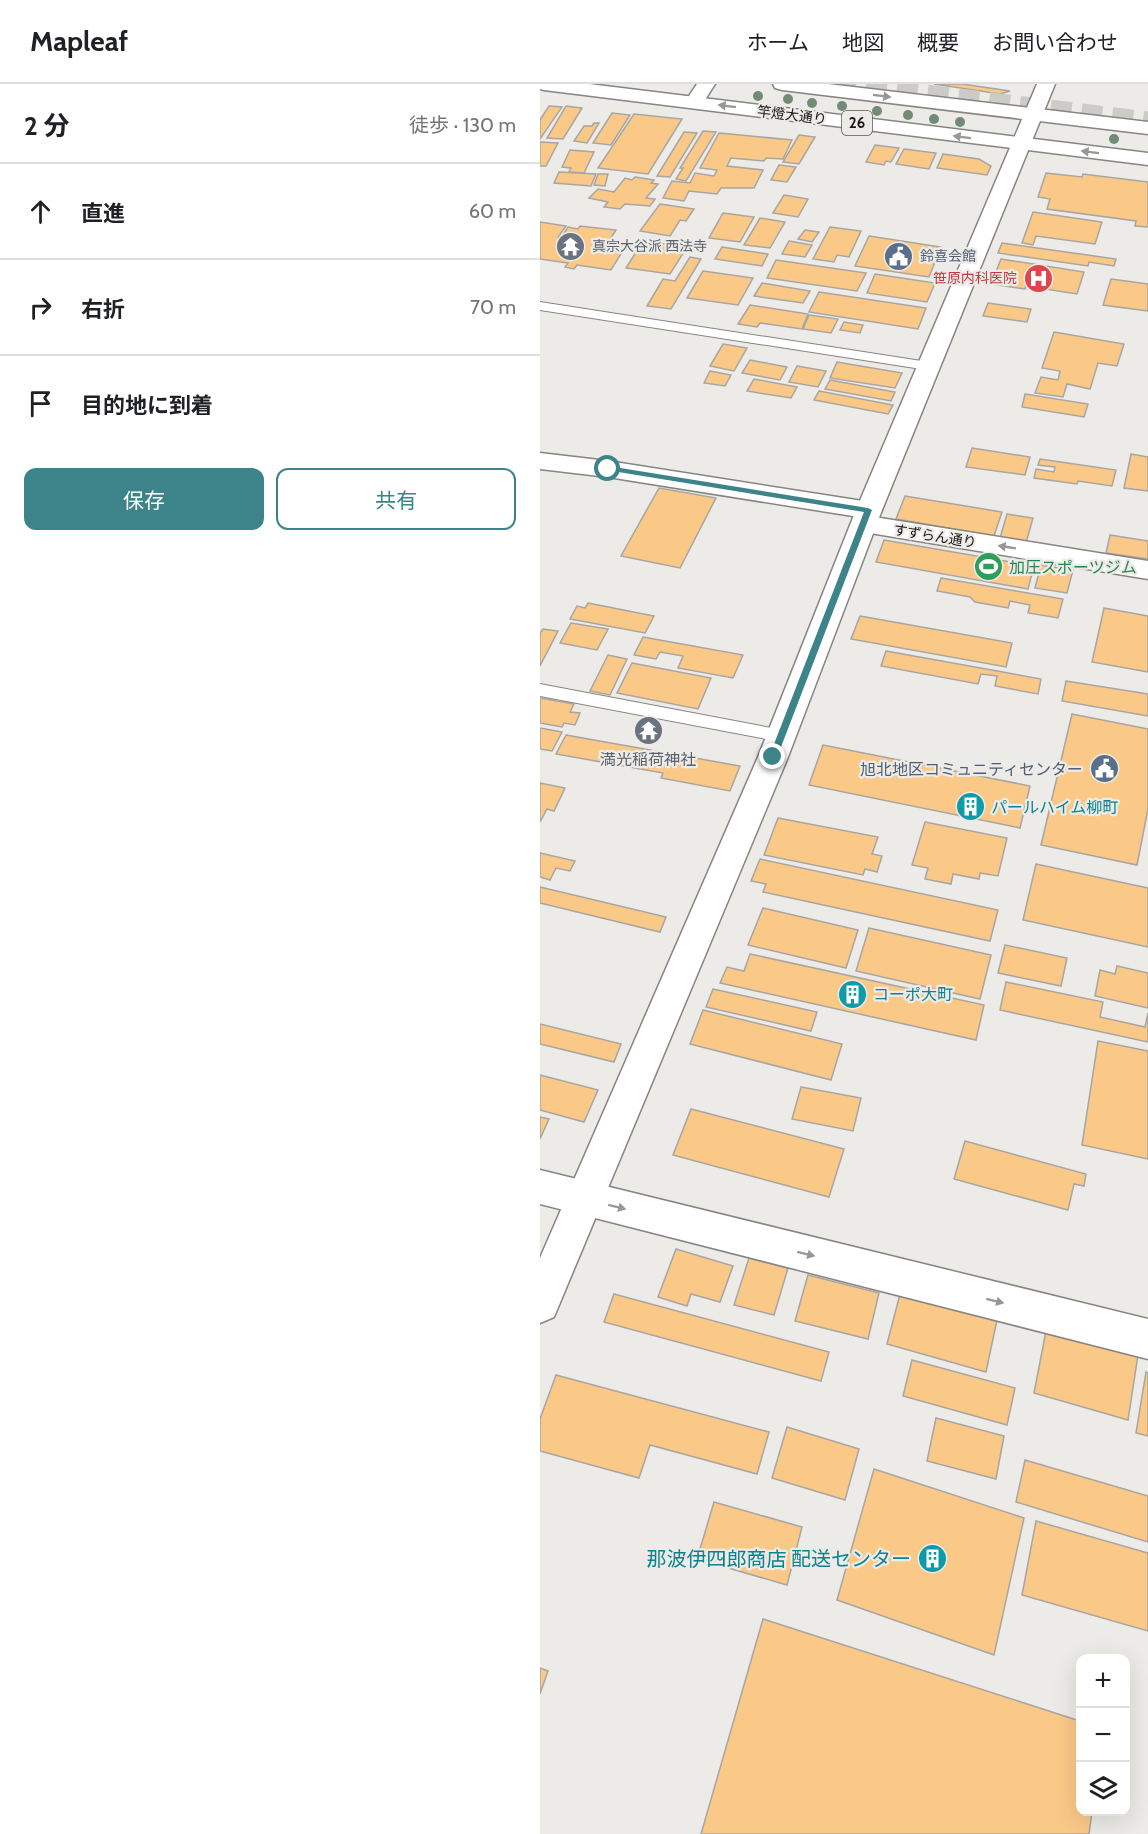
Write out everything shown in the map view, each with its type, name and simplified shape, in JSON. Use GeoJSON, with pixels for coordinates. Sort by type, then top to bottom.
{"type":"FeatureCollection","features":[{"type":"Feature","properties":{"kind":"street","name":"竿燈大通り"},"geometry":{"type":"LineString","coordinates":[[544,84],[1148,159]]}},
{"type":"Feature","properties":{"kind":"street"},"geometry":{"type":"LineString","coordinates":[[694,102],[706,84]]}},
{"type":"Feature","properties":{"kind":"street","name":"竿燈大通り"},"geometry":{"type":"LineString","coordinates":[[782,84],[1148,128]]}},
{"type":"Feature","properties":{"kind":"street"},"geometry":{"type":"LineString","coordinates":[[540,1304],[782,735],[866,517],[1046,84]]}},
{"type":"Feature","properties":{"kind":"street","name":"すずらん通り"},"geometry":{"type":"LineString","coordinates":[[540,461],[608,469],[1148,570]]}},
{"type":"Feature","properties":{"kind":"street"},"geometry":{"type":"LineString","coordinates":[[540,1187],[1148,1339]]}},
{"type":"Feature","properties":{"kind":"lane"},"geometry":{"type":"LineString","coordinates":[[540,306],[928,366]]}},
{"type":"Feature","properties":{"kind":"lane"},"geometry":{"type":"LineString","coordinates":[[540,690],[782,735]]}},
{"type":"Feature","properties":{"kind":"building"},"geometry":{"type":"Polygon","coordinates":[[[934,84],[962,84],[1010,91],[1000,94],[934,84]]]}},
{"type":"Feature","properties":{"kind":"building"},"geometry":{"type":"Polygon","coordinates":[[[549,106],[562,107],[540,139],[540,120],[549,106]]]}},
{"type":"Feature","properties":{"kind":"building"},"geometry":{"type":"Polygon","coordinates":[[[566,106],[582,108],[563,139],[547,138],[566,106]]]}},
{"type":"Feature","properties":{"kind":"building"},"geometry":{"type":"Polygon","coordinates":[[[612,113],[630,115],[611,145],[593,143],[612,113]]]}},
{"type":"Feature","properties":{"kind":"building"},"geometry":{"type":"Polygon","coordinates":[[[634,114],[682,119],[648,174],[598,168],[634,114]]]}},
{"type":"Feature","properties":{"kind":"building"},"geometry":{"type":"Polygon","coordinates":[[[594,123],[599,123],[587,143],[574,141],[584,126],[592,126],[594,123]]]}},
{"type":"Feature","properties":{"kind":"building"},"geometry":{"type":"Polygon","coordinates":[[[703,131],[716,132],[686,181],[676,179],[683,168],[680,168],[703,131]]]}},
{"type":"Feature","properties":{"kind":"building"},"geometry":{"type":"Polygon","coordinates":[[[684,132],[697,133],[670,177],[657,176],[684,132]]]}},
{"type":"Feature","properties":{"kind":"building"},"geometry":{"type":"Polygon","coordinates":[[[719,133],[792,140],[783,159],[766,158],[764,161],[731,158],[727,166],[763,170],[754,188],[721,188],[717,194],[689,191],[684,201],[663,198],[672,181],[690,183],[695,173],[714,176],[717,170],[700,168],[719,133]]]}},
{"type":"Feature","properties":{"kind":"building"},"geometry":{"type":"Polygon","coordinates":[[[799,135],[815,137],[799,164],[783,162],[799,135]]]}},
{"type":"Feature","properties":{"kind":"building"},"geometry":{"type":"Polygon","coordinates":[[[540,142],[558,143],[546,166],[540,166],[540,142]]]}},
{"type":"Feature","properties":{"kind":"building"},"geometry":{"type":"Polygon","coordinates":[[[875,145],[899,148],[891,162],[886,161],[884,165],[866,162],[875,145]]]}},
{"type":"Feature","properties":{"kind":"building"},"geometry":{"type":"Polygon","coordinates":[[[904,149],[936,153],[929,169],[896,164],[904,149]]]}},
{"type":"Feature","properties":{"kind":"building"},"geometry":{"type":"Polygon","coordinates":[[[570,150],[594,152],[584,173],[569,172],[571,168],[562,167],[570,150]]]}},
{"type":"Feature","properties":{"kind":"building"},"geometry":{"type":"Polygon","coordinates":[[[943,154],[979,159],[991,166],[987,175],[937,168],[943,154]]]}},
{"type":"Feature","properties":{"kind":"building"},"geometry":{"type":"Polygon","coordinates":[[[779,165],[796,167],[787,182],[771,180],[779,165]]]}},
{"type":"Feature","properties":{"kind":"building"},"geometry":{"type":"Polygon","coordinates":[[[559,172],[596,174],[591,186],[554,183],[559,172]]]}},
{"type":"Feature","properties":{"kind":"building"},"geometry":{"type":"Polygon","coordinates":[[[1046,173],[1082,177],[1083,174],[1148,182],[1148,227],[1135,226],[1136,221],[1047,209],[1050,199],[1038,197],[1046,173]]]}},
{"type":"Feature","properties":{"kind":"building"},"geometry":{"type":"Polygon","coordinates":[[[598,174],[608,174],[605,186],[594,185],[598,174]]]}},
{"type":"Feature","properties":{"kind":"building"},"geometry":{"type":"Polygon","coordinates":[[[635,177],[654,180],[651,183],[658,184],[646,198],[655,199],[650,206],[625,204],[620,209],[604,207],[608,202],[589,198],[598,189],[614,192],[625,178],[632,180],[635,177]]]}},
{"type":"Feature","properties":{"kind":"building"},"geometry":{"type":"Polygon","coordinates":[[[784,195],[808,199],[798,217],[773,213],[784,195]]]}},
{"type":"Feature","properties":{"kind":"building"},"geometry":{"type":"Polygon","coordinates":[[[660,204],[694,209],[686,221],[680,220],[670,236],[640,231],[660,204]]]}},
{"type":"Feature","properties":{"kind":"building"},"geometry":{"type":"Polygon","coordinates":[[[1033,212],[1102,222],[1095,244],[1036,236],[1033,245],[1022,243],[1033,212]]]}},
{"type":"Feature","properties":{"kind":"building"},"geometry":{"type":"Polygon","coordinates":[[[723,213],[754,217],[740,242],[709,238],[723,213]]]}},
{"type":"Feature","properties":{"kind":"building"},"geometry":{"type":"Polygon","coordinates":[[[760,218],[785,222],[770,248],[744,245],[760,218]]]}},
{"type":"Feature","properties":{"kind":"building","name":"真宗大谷派 西法寺"},"geometry":{"type":"Polygon","coordinates":[[[540,222],[566,226],[558,237],[561,238],[568,227],[616,230],[609,241],[599,239],[596,245],[609,246],[611,242],[627,244],[611,270],[577,265],[574,269],[565,267],[568,263],[540,259],[540,222]]]}},
{"type":"Feature","properties":{"kind":"building"},"geometry":{"type":"Polygon","coordinates":[[[830,227],[861,231],[849,257],[837,255],[834,262],[813,259],[830,227]]]}},
{"type":"Feature","properties":{"kind":"building"},"geometry":{"type":"Polygon","coordinates":[[[805,230],[819,232],[812,242],[798,239],[805,230]]]}},
{"type":"Feature","properties":{"kind":"building","name":"鈴喜会館"},"geometry":{"type":"Polygon","coordinates":[[[869,236],[941,247],[929,277],[855,266],[869,236]]]}},
{"type":"Feature","properties":{"kind":"building"},"geometry":{"type":"Polygon","coordinates":[[[643,241],[687,247],[670,274],[626,268],[643,241]]]}},
{"type":"Feature","properties":{"kind":"building"},"geometry":{"type":"Polygon","coordinates":[[[789,241],[812,245],[805,257],[782,254],[789,241]]]}},
{"type":"Feature","properties":{"kind":"building"},"geometry":{"type":"Polygon","coordinates":[[[1002,243],[1116,259],[1114,266],[1089,262],[1088,266],[998,253],[1002,243]]]}},
{"type":"Feature","properties":{"kind":"building"},"geometry":{"type":"Polygon","coordinates":[[[722,247],[768,254],[762,266],[715,259],[722,247]]]}},
{"type":"Feature","properties":{"kind":"building"},"geometry":{"type":"Polygon","coordinates":[[[690,257],[701,259],[671,309],[647,306],[663,279],[675,281],[690,257]]]}},
{"type":"Feature","properties":{"kind":"building","name":"笹原内科医院"},"geometry":{"type":"Polygon","coordinates":[[[1001,259],[1084,272],[1077,294],[1026,286],[1025,289],[991,284],[1001,259]]]}},
{"type":"Feature","properties":{"kind":"building"},"geometry":{"type":"Polygon","coordinates":[[[776,260],[866,273],[857,291],[767,278],[776,260]]]}},
{"type":"Feature","properties":{"kind":"building"},"geometry":{"type":"Polygon","coordinates":[[[703,271],[753,278],[738,305],[687,298],[703,271]]]}},
{"type":"Feature","properties":{"kind":"building"},"geometry":{"type":"Polygon","coordinates":[[[875,274],[935,283],[927,302],[867,293],[875,274]]]}},
{"type":"Feature","properties":{"kind":"building"},"geometry":{"type":"Polygon","coordinates":[[[1111,279],[1148,284],[1148,311],[1103,305],[1111,279]]]}},
{"type":"Feature","properties":{"kind":"building"},"geometry":{"type":"Polygon","coordinates":[[[762,283],[810,291],[803,303],[754,296],[762,283]]]}},
{"type":"Feature","properties":{"kind":"building"},"geometry":{"type":"Polygon","coordinates":[[[819,292],[926,308],[918,329],[809,312],[819,292]]]}},
{"type":"Feature","properties":{"kind":"building"},"geometry":{"type":"Polygon","coordinates":[[[988,303],[1031,309],[1027,322],[983,316],[988,303]]]}},
{"type":"Feature","properties":{"kind":"building"},"geometry":{"type":"Polygon","coordinates":[[[750,305],[808,314],[802,329],[760,323],[757,327],[738,324],[750,305]]]}},
{"type":"Feature","properties":{"kind":"building"},"geometry":{"type":"Polygon","coordinates":[[[809,315],[838,319],[831,333],[803,329],[809,315]]]}},
{"type":"Feature","properties":{"kind":"building"},"geometry":{"type":"Polygon","coordinates":[[[844,322],[863,325],[860,333],[840,330],[844,322]]]}},
{"type":"Feature","properties":{"kind":"building"},"geometry":{"type":"Polygon","coordinates":[[[1054,332],[1124,344],[1117,366],[1098,363],[1090,389],[1067,384],[1063,397],[1035,393],[1041,377],[1058,380],[1060,371],[1042,368],[1054,332]]]}},
{"type":"Feature","properties":{"kind":"building"},"geometry":{"type":"Polygon","coordinates":[[[723,344],[747,348],[734,371],[710,366],[723,344]]]}},
{"type":"Feature","properties":{"kind":"building"},"geometry":{"type":"Polygon","coordinates":[[[750,360],[787,367],[780,380],[742,373],[750,360]]]}},
{"type":"Feature","properties":{"kind":"building"},"geometry":{"type":"Polygon","coordinates":[[[837,362],[902,373],[895,388],[830,378],[837,362]]]}},
{"type":"Feature","properties":{"kind":"building"},"geometry":{"type":"Polygon","coordinates":[[[797,366],[826,371],[818,387],[789,382],[797,366]]]}},
{"type":"Feature","properties":{"kind":"building"},"geometry":{"type":"Polygon","coordinates":[[[710,371],[731,375],[725,386],[704,383],[710,371]]]}},
{"type":"Feature","properties":{"kind":"building"},"geometry":{"type":"Polygon","coordinates":[[[754,379],[797,387],[791,398],[747,391],[754,379]]]}},
{"type":"Feature","properties":{"kind":"building"},"geometry":{"type":"Polygon","coordinates":[[[830,380],[895,392],[891,401],[825,389],[830,380]]]}},
{"type":"Feature","properties":{"kind":"building"},"geometry":{"type":"Polygon","coordinates":[[[819,391],[893,405],[888,414],[814,400],[819,391]]]}},
{"type":"Feature","properties":{"kind":"building"},"geometry":{"type":"Polygon","coordinates":[[[1025,394],[1088,404],[1084,417],[1022,407],[1025,394]]]}},
{"type":"Feature","properties":{"kind":"building"},"geometry":{"type":"Polygon","coordinates":[[[972,448],[1030,457],[1025,475],[966,467],[972,448]]]}},
{"type":"Feature","properties":{"kind":"building"},"geometry":{"type":"Polygon","coordinates":[[[1131,454],[1148,457],[1148,491],[1124,488],[1131,454]]]}},
{"type":"Feature","properties":{"kind":"building"},"geometry":{"type":"Polygon","coordinates":[[[1040,459],[1116,470],[1112,486],[1034,478],[1036,469],[1054,472],[1055,467],[1038,465],[1040,459]]]}},
{"type":"Feature","properties":{"kind":"building"},"geometry":{"type":"Polygon","coordinates":[[[659,488],[716,498],[680,568],[621,556],[659,488]]]}},
{"type":"Feature","properties":{"kind":"building"},"geometry":{"type":"Polygon","coordinates":[[[905,496],[1002,512],[994,536],[896,519],[905,496]]]}},
{"type":"Feature","properties":{"kind":"building"},"geometry":{"type":"Polygon","coordinates":[[[1007,514],[1033,518],[1026,543],[1000,538],[1007,514]]]}},
{"type":"Feature","properties":{"kind":"building"},"geometry":{"type":"Polygon","coordinates":[[[1110,535],[1148,541],[1148,559],[1106,553],[1110,535]]]}},
{"type":"Feature","properties":{"kind":"building"},"geometry":{"type":"Polygon","coordinates":[[[884,540],[1034,566],[1028,589],[876,562],[884,540]]]}},
{"type":"Feature","properties":{"kind":"building"},"geometry":{"type":"Polygon","coordinates":[[[1041,565],[1073,570],[1067,593],[1035,588],[1041,565]]]}},
{"type":"Feature","properties":{"kind":"building"},"geometry":{"type":"Polygon","coordinates":[[[941,578],[1063,599],[1058,618],[1028,613],[1030,605],[1010,601],[1008,608],[975,602],[970,597],[937,591],[941,578]]]}},
{"type":"Feature","properties":{"kind":"building"},"geometry":{"type":"Polygon","coordinates":[[[588,603],[654,616],[645,633],[570,619],[577,606],[585,608],[588,603]]]}},
{"type":"Feature","properties":{"kind":"building"},"geometry":{"type":"Polygon","coordinates":[[[1104,608],[1148,616],[1148,672],[1092,662],[1104,608]]]}},
{"type":"Feature","properties":{"kind":"building"},"geometry":{"type":"Polygon","coordinates":[[[860,616],[1012,643],[1006,667],[851,639],[860,616]]]}},
{"type":"Feature","properties":{"kind":"building"},"geometry":{"type":"Polygon","coordinates":[[[571,623],[608,629],[597,650],[560,643],[571,623]]]}},
{"type":"Feature","properties":{"kind":"building"},"geometry":{"type":"Polygon","coordinates":[[[543,629],[558,631],[540,666],[540,633],[543,629]]]}},
{"type":"Feature","properties":{"kind":"building"},"geometry":{"type":"Polygon","coordinates":[[[643,637],[743,655],[733,678],[678,668],[683,656],[660,652],[656,659],[634,655],[643,637]]]}},
{"type":"Feature","properties":{"kind":"building"},"geometry":{"type":"Polygon","coordinates":[[[886,651],[1041,679],[1038,694],[995,686],[997,676],[981,674],[978,684],[881,666],[886,651]]]}},
{"type":"Feature","properties":{"kind":"building"},"geometry":{"type":"Polygon","coordinates":[[[608,655],[627,659],[610,695],[590,691],[608,655]]]}},
{"type":"Feature","properties":{"kind":"building"},"geometry":{"type":"Polygon","coordinates":[[[632,663],[711,678],[698,709],[617,693],[632,663]]]}},
{"type":"Feature","properties":{"kind":"building"},"geometry":{"type":"Polygon","coordinates":[[[1066,681],[1148,694],[1148,716],[1062,701],[1066,681]]]}},
{"type":"Feature","properties":{"kind":"building"},"geometry":{"type":"Polygon","coordinates":[[[540,698],[574,704],[570,712],[580,713],[575,725],[564,723],[562,727],[540,723],[540,698]]]}},
{"type":"Feature","properties":{"kind":"building","name":"旭北地区コミュニティセンター"},"geometry":{"type":"Polygon","coordinates":[[[1072,714],[1148,729],[1148,809],[1137,865],[1041,845],[1072,714]]]}},
{"type":"Feature","properties":{"kind":"building"},"geometry":{"type":"Polygon","coordinates":[[[540,728],[562,732],[552,751],[540,749],[540,728]]]}},
{"type":"Feature","properties":{"kind":"building"},"geometry":{"type":"Polygon","coordinates":[[[566,735],[740,766],[730,791],[661,778],[663,773],[556,754],[566,735]]]}},
{"type":"Feature","properties":{"kind":"building","name":"パールハイム柳町"},"geometry":{"type":"Polygon","coordinates":[[[823,745],[1030,786],[1020,828],[809,785],[823,745]]]}},
{"type":"Feature","properties":{"kind":"building"},"geometry":{"type":"Polygon","coordinates":[[[540,783],[565,788],[554,811],[547,809],[540,822],[540,783]]]}},
{"type":"Feature","properties":{"kind":"building"},"geometry":{"type":"Polygon","coordinates":[[[778,818],[878,837],[872,854],[882,856],[877,872],[865,869],[863,875],[764,855],[778,818]]]}},
{"type":"Feature","properties":{"kind":"building"},"geometry":{"type":"Polygon","coordinates":[[[925,822],[1007,838],[998,876],[980,873],[979,879],[953,874],[951,884],[925,879],[928,868],[912,865],[925,822]]]}},
{"type":"Feature","properties":{"kind":"building"},"geometry":{"type":"Polygon","coordinates":[[[540,853],[575,861],[570,871],[556,868],[550,880],[540,877],[540,853]]]}},
{"type":"Feature","properties":{"kind":"building"},"geometry":{"type":"Polygon","coordinates":[[[760,859],[998,910],[990,941],[763,892],[766,884],[751,881],[760,859]]]}},
{"type":"Feature","properties":{"kind":"building"},"geometry":{"type":"Polygon","coordinates":[[[1036,864],[1148,888],[1148,947],[1023,920],[1036,864]]]}},
{"type":"Feature","properties":{"kind":"building"},"geometry":{"type":"Polygon","coordinates":[[[540,887],[666,917],[660,932],[540,903],[540,887]]]}},
{"type":"Feature","properties":{"kind":"building"},"geometry":{"type":"Polygon","coordinates":[[[763,908],[858,930],[846,968],[748,945],[763,908]]]}},
{"type":"Feature","properties":{"kind":"building"},"geometry":{"type":"Polygon","coordinates":[[[869,928],[991,955],[980,999],[856,971],[869,928]]]}},
{"type":"Feature","properties":{"kind":"building"},"geometry":{"type":"Polygon","coordinates":[[[1005,945],[1067,958],[1061,986],[998,973],[1005,945]]]}},
{"type":"Feature","properties":{"kind":"building","name":"コーポ大町"},"geometry":{"type":"Polygon","coordinates":[[[750,954],[984,1005],[976,1040],[720,983],[727,967],[744,971],[750,954]]]}},
{"type":"Feature","properties":{"kind":"building"},"geometry":{"type":"Polygon","coordinates":[[[1117,966],[1148,973],[1148,1008],[1095,996],[1100,970],[1115,974],[1117,966]]]}},
{"type":"Feature","properties":{"kind":"building"},"geometry":{"type":"Polygon","coordinates":[[[1006,982],[1103,1002],[1100,1017],[1145,1027],[1148,1013],[1148,1042],[1000,1010],[1006,982]]]}},
{"type":"Feature","properties":{"kind":"building"},"geometry":{"type":"Polygon","coordinates":[[[713,989],[817,1012],[811,1031],[706,1007],[713,989]]]}},
{"type":"Feature","properties":{"kind":"building"},"geometry":{"type":"Polygon","coordinates":[[[703,1010],[842,1044],[831,1080],[690,1044],[703,1010]]]}},
{"type":"Feature","properties":{"kind":"building"},"geometry":{"type":"Polygon","coordinates":[[[540,1024],[621,1044],[614,1062],[540,1044],[540,1024]]]}},
{"type":"Feature","properties":{"kind":"building"},"geometry":{"type":"Polygon","coordinates":[[[1098,1041],[1148,1051],[1148,1159],[1082,1145],[1098,1041]]]}},
{"type":"Feature","properties":{"kind":"building"},"geometry":{"type":"Polygon","coordinates":[[[540,1075],[598,1090],[584,1122],[540,1110],[540,1075]]]}},
{"type":"Feature","properties":{"kind":"building"},"geometry":{"type":"Polygon","coordinates":[[[801,1087],[861,1098],[853,1131],[792,1119],[801,1087]]]}},
{"type":"Feature","properties":{"kind":"building"},"geometry":{"type":"Polygon","coordinates":[[[691,1109],[844,1149],[829,1197],[673,1155],[691,1109]]]}},
{"type":"Feature","properties":{"kind":"building"},"geometry":{"type":"Polygon","coordinates":[[[540,1117],[549,1119],[540,1139],[540,1117]]]}},
{"type":"Feature","properties":{"kind":"building"},"geometry":{"type":"Polygon","coordinates":[[[965,1141],[1086,1174],[1084,1186],[1074,1184],[1068,1210],[954,1179],[965,1141]]]}},
{"type":"Feature","properties":{"kind":"building"},"geometry":{"type":"Polygon","coordinates":[[[676,1249],[733,1266],[720,1302],[691,1294],[687,1306],[658,1297],[676,1249]]]}},
{"type":"Feature","properties":{"kind":"building"},"geometry":{"type":"Polygon","coordinates":[[[749,1258],[788,1268],[774,1315],[734,1305],[749,1258]]]}},
{"type":"Feature","properties":{"kind":"building"},"geometry":{"type":"Polygon","coordinates":[[[808,1275],[879,1293],[868,1339],[795,1321],[808,1275]]]}},
{"type":"Feature","properties":{"kind":"building"},"geometry":{"type":"Polygon","coordinates":[[[614,1294],[829,1352],[821,1381],[604,1322],[614,1294]]]}},
{"type":"Feature","properties":{"kind":"building"},"geometry":{"type":"Polygon","coordinates":[[[900,1294],[997,1320],[986,1372],[887,1344],[900,1294]]]}},
{"type":"Feature","properties":{"kind":"building"},"geometry":{"type":"Polygon","coordinates":[[[1046,1331],[1138,1355],[1128,1420],[1034,1393],[1046,1331]]]}},
{"type":"Feature","properties":{"kind":"building"},"geometry":{"type":"Polygon","coordinates":[[[912,1360],[1015,1388],[1007,1425],[903,1396],[912,1360]]]}},
{"type":"Feature","properties":{"kind":"building"},"geometry":{"type":"Polygon","coordinates":[[[1146,1372],[1148,1373],[1148,1436],[1136,1433],[1146,1372]]]}},
{"type":"Feature","properties":{"kind":"building"},"geometry":{"type":"Polygon","coordinates":[[[556,1375],[769,1432],[757,1474],[650,1445],[639,1478],[540,1451],[540,1419],[556,1375]]]}},
{"type":"Feature","properties":{"kind":"building"},"geometry":{"type":"Polygon","coordinates":[[[936,1418],[1004,1436],[996,1479],[927,1461],[936,1418]]]}},
{"type":"Feature","properties":{"kind":"building"},"geometry":{"type":"Polygon","coordinates":[[[787,1427],[859,1449],[845,1500],[772,1478],[787,1427]]]}},
{"type":"Feature","properties":{"kind":"building"},"geometry":{"type":"Polygon","coordinates":[[[1025,1460],[1148,1496],[1148,1542],[1016,1502],[1025,1460]]]}},
{"type":"Feature","properties":{"kind":"building","name":"那波伊四郎商店 配送センター"},"geometry":{"type":"Polygon","coordinates":[[[874,1469],[1024,1518],[994,1655],[837,1600],[874,1469]]]}},
{"type":"Feature","properties":{"kind":"building"},"geometry":{"type":"Polygon","coordinates":[[[714,1502],[802,1527],[787,1585],[697,1559],[714,1502]]]}},
{"type":"Feature","properties":{"kind":"building"},"geometry":{"type":"Polygon","coordinates":[[[1036,1521],[1148,1553],[1148,1631],[1022,1595],[1036,1521]]]}},
{"type":"Feature","properties":{"kind":"building"},"geometry":{"type":"Polygon","coordinates":[[[763,1619],[1076,1720],[1076,1816],[1091,1816],[1089,1834],[701,1834],[763,1619]]]}},
{"type":"Feature","properties":{"kind":"building"},"geometry":{"type":"Polygon","coordinates":[[[540,1668],[548,1671],[540,1694],[540,1668]]]}},
{"type":"Feature","properties":{"kind":"tunnel"},"geometry":{"type":"LineString","coordinates":[[835,84],[1148,122]]}},
{"type":"Feature","properties":{"kind":"place","name":"真宗大谷派 西法寺"},"geometry":{"type":"Point","coordinates":[571,246]}},
{"type":"Feature","properties":{"kind":"place","name":"鈴喜会館"},"geometry":{"type":"Point","coordinates":[899,256]}},
{"type":"Feature","properties":{"kind":"place","name":"笹原内科医院"},"geometry":{"type":"Point","coordinates":[1038,278]}},
{"type":"Feature","properties":{"kind":"place","name":"加圧スポーツジム"},"geometry":{"type":"Point","coordinates":[988,567]}},
{"type":"Feature","properties":{"kind":"place","name":"満光稲荷神社"},"geometry":{"type":"Point","coordinates":[648,731]}},
{"type":"Feature","properties":{"kind":"place","name":"旭北地区コミュニティセンター"},"geometry":{"type":"Point","coordinates":[1104,769]}},
{"type":"Feature","properties":{"kind":"place","name":"パールハイム柳町"},"geometry":{"type":"Point","coordinates":[970,807]}},
{"type":"Feature","properties":{"kind":"place","name":"コーポ大町"},"geometry":{"type":"Point","coordinates":[852,994]}},
{"type":"Feature","properties":{"kind":"place","name":"那波伊四郎商店 配送センター"},"geometry":{"type":"Point","coordinates":[932,1559]}},
{"type":"Feature","properties":{"kind":"route"},"geometry":{"type":"LineString","coordinates":[[608,469],[868,510],[773,757]]}}]}
